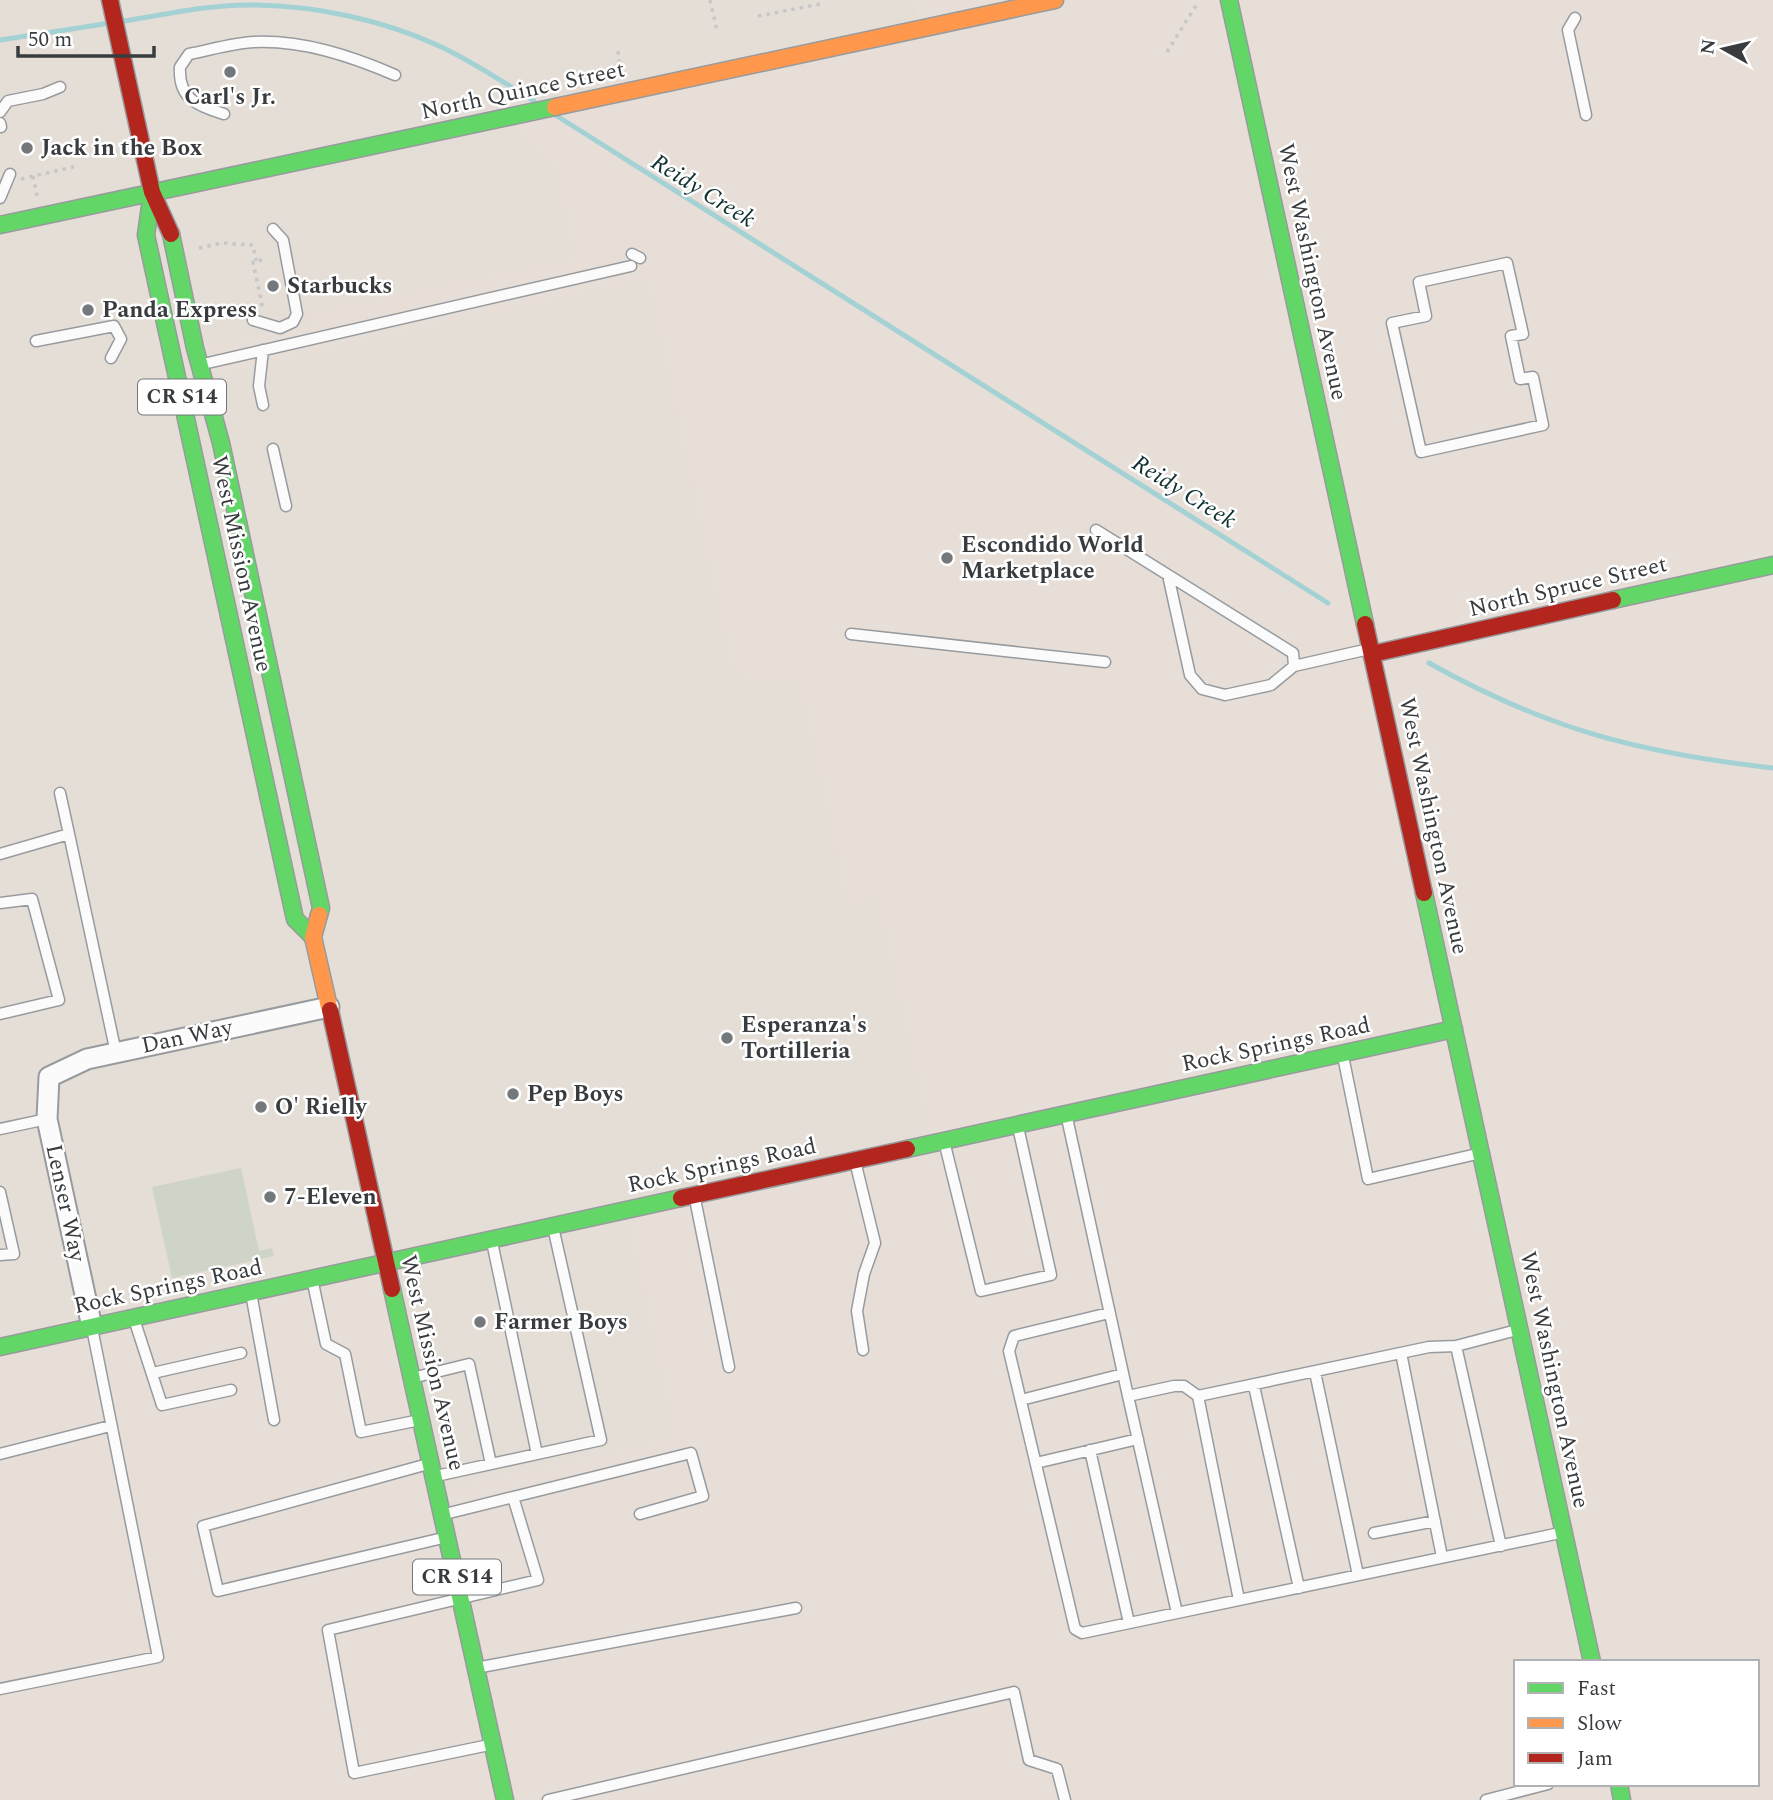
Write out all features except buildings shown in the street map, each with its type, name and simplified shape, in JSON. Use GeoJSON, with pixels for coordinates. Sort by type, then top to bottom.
{"type":"FeatureCollection","features":[{"type":"Feature","properties":{"kind":"main road","name":"West Mission Avenue"},"geometry":{"type":"LineString","coordinates":[[110,0],[152,192],[170,230],[199,364],[221,443],[321,908],[313,937],[444,1514],[505,1800]]}},
{"type":"Feature","properties":{"kind":"main road","name":"North Quince Street"},"geometry":{"type":"LineString","coordinates":[[0,225],[1055,0]]}},
{"type":"Feature","properties":{"kind":"main road","name":"West Washington Avenue"},"geometry":{"type":"LineString","coordinates":[[1229,0],[1592,1660]]}},
{"type":"Feature","properties":{"kind":"main road","name":"West Mission Avenue"},"geometry":{"type":"LineString","coordinates":[[152,192],[146,235],[258,756],[295,919],[313,937]]}},
{"type":"Feature","properties":{"kind":"main road","name":"North Spruce Street"},"geometry":{"type":"LineString","coordinates":[[1371,651],[1773,565]]}},
{"type":"Feature","properties":{"kind":"main road","name":"Rock Springs Road"},"geometry":{"type":"LineString","coordinates":[[0,1347],[1454,1029]]}},
{"type":"Feature","properties":{"kind":"street","name":"Dan Way"},"geometry":{"type":"LineString","coordinates":[[49,1077],[88,1059],[329,1008]]}},
{"type":"Feature","properties":{"kind":"street","name":"Lenser Way"},"geometry":{"type":"LineString","coordinates":[[49,1077],[47,1119],[92,1327]]}},
{"type":"Feature","properties":{"kind":"lane"},"geometry":{"type":"LineString","coordinates":[[1575,18],[1568,30],[1586,115]]}},
{"type":"Feature","properties":{"kind":"lane"},"geometry":{"type":"LineString","coordinates":[[224,114],[192,103],[184,94],[180,66],[190,54],[254,42],[297,46],[351,56],[396,75]]}},
{"type":"Feature","properties":{"kind":"lane"},"geometry":{"type":"LineString","coordinates":[[0,112],[8,101],[43,94],[60,87]]}},
{"type":"Feature","properties":{"kind":"lane"},"geometry":{"type":"LineString","coordinates":[[0,198],[8,178]]}},
{"type":"Feature","properties":{"kind":"lane"},"geometry":{"type":"LineString","coordinates":[[253,320],[280,328],[293,322],[297,314],[283,240],[273,229]]}},
{"type":"Feature","properties":{"kind":"lane"},"geometry":{"type":"LineString","coordinates":[[1507,263],[1523,334],[1510,336],[1520,379],[1533,377],[1543,425],[1421,452],[1392,323],[1426,316],[1419,282],[1507,263]]}},
{"type":"Feature","properties":{"kind":"lane"},"geometry":{"type":"LineString","coordinates":[[199,364],[631,266]]}},
{"type":"Feature","properties":{"kind":"lane"},"geometry":{"type":"LineString","coordinates":[[36,341],[114,326],[121,339],[111,358]]}},
{"type":"Feature","properties":{"kind":"lane"},"geometry":{"type":"LineString","coordinates":[[263,350],[259,386],[263,405]]}},
{"type":"Feature","properties":{"kind":"lane"},"geometry":{"type":"LineString","coordinates":[[273,449],[286,506]]}},
{"type":"Feature","properties":{"kind":"lane"},"geometry":{"type":"LineString","coordinates":[[1096,530],[1293,653],[1294,666]]}},
{"type":"Feature","properties":{"kind":"lane"},"geometry":{"type":"LineString","coordinates":[[1168,575],[1190,675],[1202,689],[1225,695],[1271,685],[1294,666],[1371,651]]}},
{"type":"Feature","properties":{"kind":"lane"},"geometry":{"type":"LineString","coordinates":[[851,634],[1105,662]]}},
{"type":"Feature","properties":{"kind":"lane"},"geometry":{"type":"LineString","coordinates":[[60,793],[116,1053]]}},
{"type":"Feature","properties":{"kind":"lane"},"geometry":{"type":"LineString","coordinates":[[0,854],[69,834]]}},
{"type":"Feature","properties":{"kind":"lane"},"geometry":{"type":"LineString","coordinates":[[0,903],[32,899],[59,1000],[0,1014]]}},
{"type":"Feature","properties":{"kind":"lane"},"geometry":{"type":"LineString","coordinates":[[1342,1054],[1368,1179],[1481,1153]]}},
{"type":"Feature","properties":{"kind":"lane"},"geometry":{"type":"LineString","coordinates":[[1067,1114],[1177,1613]]}},
{"type":"Feature","properties":{"kind":"lane"},"geometry":{"type":"LineString","coordinates":[[0,1129],[47,1119]]}},
{"type":"Feature","properties":{"kind":"lane"},"geometry":{"type":"LineString","coordinates":[[944,1140],[981,1291],[1051,1275],[1017,1124]]}},
{"type":"Feature","properties":{"kind":"lane"},"geometry":{"type":"LineString","coordinates":[[855,1160],[875,1243],[864,1274],[857,1311],[863,1350]]}},
{"type":"Feature","properties":{"kind":"lane"},"geometry":{"type":"LineString","coordinates":[[0,1192],[14,1254],[0,1255]]}},
{"type":"Feature","properties":{"kind":"lane"},"geometry":{"type":"LineString","coordinates":[[694,1195],[729,1367]]}},
{"type":"Feature","properties":{"kind":"lane"},"geometry":{"type":"LineString","coordinates":[[449,1537],[218,1591],[203,1526],[434,1470],[491,1464],[601,1440],[553,1226]]}},
{"type":"Feature","properties":{"kind":"lane"},"geometry":{"type":"LineString","coordinates":[[491,1240],[537,1454]]}},
{"type":"Feature","properties":{"kind":"lane"},"geometry":{"type":"LineString","coordinates":[[312,1279],[326,1344],[345,1354],[361,1432],[422,1420]]}},
{"type":"Feature","properties":{"kind":"lane"},"geometry":{"type":"LineString","coordinates":[[251,1292],[274,1420]]}},
{"type":"Feature","properties":{"kind":"lane"},"geometry":{"type":"LineString","coordinates":[[1110,1313],[1014,1336],[1009,1351],[1075,1629],[1082,1633],[1564,1532]]}},
{"type":"Feature","properties":{"kind":"lane"},"geometry":{"type":"LineString","coordinates":[[134,1318],[162,1405],[231,1390]]}},
{"type":"Feature","properties":{"kind":"lane"},"geometry":{"type":"LineString","coordinates":[[0,1689],[158,1657],[92,1327]]}},
{"type":"Feature","properties":{"kind":"lane"},"geometry":{"type":"LineString","coordinates":[[1198,1396],[1429,1347],[1456,1346],[1519,1329]]}},
{"type":"Feature","properties":{"kind":"lane"},"geometry":{"type":"LineString","coordinates":[[1456,1346],[1501,1546]]}},
{"type":"Feature","properties":{"kind":"lane"},"geometry":{"type":"LineString","coordinates":[[153,1373],[242,1353]]}},
{"type":"Feature","properties":{"kind":"lane"},"geometry":{"type":"LineString","coordinates":[[1401,1353],[1442,1558]]}},
{"type":"Feature","properties":{"kind":"lane"},"geometry":{"type":"LineString","coordinates":[[412,1379],[469,1364],[491,1464]]}},
{"type":"Feature","properties":{"kind":"lane"},"geometry":{"type":"LineString","coordinates":[[1315,1372],[1358,1575]]}},
{"type":"Feature","properties":{"kind":"lane"},"geometry":{"type":"LineString","coordinates":[[1021,1400],[1123,1374]]}},
{"type":"Feature","properties":{"kind":"lane"},"geometry":{"type":"LineString","coordinates":[[1128,1396],[1174,1386],[1184,1386],[1198,1396],[1239,1600]]}},
{"type":"Feature","properties":{"kind":"lane"},"geometry":{"type":"LineString","coordinates":[[1254,1386],[1299,1588]]}},
{"type":"Feature","properties":{"kind":"lane"},"geometry":{"type":"LineString","coordinates":[[0,1454],[110,1426]]}},
{"type":"Feature","properties":{"kind":"lane"},"geometry":{"type":"LineString","coordinates":[[1036,1463],[1138,1438]]}},
{"type":"Feature","properties":{"kind":"lane"},"geometry":{"type":"LineString","coordinates":[[1090,1450],[1129,1623]]}},
{"type":"Feature","properties":{"kind":"lane"},"geometry":{"type":"LineString","coordinates":[[444,1514],[691,1453],[703,1496],[640,1514]]}},
{"type":"Feature","properties":{"kind":"lane"},"geometry":{"type":"LineString","coordinates":[[493,1745],[354,1773],[328,1629],[538,1580],[513,1497]]}},
{"type":"Feature","properties":{"kind":"lane"},"geometry":{"type":"LineString","coordinates":[[1374,1534],[1435,1521]]}},
{"type":"Feature","properties":{"kind":"lane"},"geometry":{"type":"LineString","coordinates":[[477,1668],[796,1608]]}},
{"type":"Feature","properties":{"kind":"lane"},"geometry":{"type":"LineString","coordinates":[[548,1800],[1014,1692],[1029,1760],[1057,1769],[1065,1800]]}},
{"type":"Feature","properties":{"kind":"lane"},"geometry":{"type":"LineString","coordinates":[[1486,1800],[1540,1786]]}},
{"type":"Feature","properties":{"kind":"path"},"geometry":{"type":"LineString","coordinates":[[710,0],[717,30]]}},
{"type":"Feature","properties":{"kind":"path"},"geometry":{"type":"LineString","coordinates":[[758,16],[820,4]]}},
{"type":"Feature","properties":{"kind":"path"},"geometry":{"type":"LineString","coordinates":[[1167,52],[1197,4]]}},
{"type":"Feature","properties":{"kind":"path"},"geometry":{"type":"LineString","coordinates":[[618,51],[620,67]]}},
{"type":"Feature","properties":{"kind":"path"},"geometry":{"type":"LineString","coordinates":[[8,178],[33,176],[77,166]]}},
{"type":"Feature","properties":{"kind":"path"},"geometry":{"type":"LineString","coordinates":[[33,176],[38,198]]}},
{"type":"Feature","properties":{"kind":"path"},"geometry":{"type":"LineString","coordinates":[[194,249],[222,243],[253,245],[256,261],[253,262],[265,314]]}},
{"type":"Feature","properties":{"kind":"path"},"geometry":{"type":"LineString","coordinates":[[256,261],[262,260]]}},
{"type":"Feature","properties":{"kind":"shaded area"},"geometry":{"type":"Polygon","coordinates":[[[0,0],[914,0],[920,28],[523,141],[1338,652],[931,1143],[626,1210],[675,1438],[439,1490],[0,1347],[0,0]],[[581,294],[307,312],[309,326],[195,348],[203,378],[581,294]]]}},
{"type":"Feature","properties":{"kind":"shaded area"},"geometry":{"type":"Polygon","coordinates":[[[914,0],[1773,0],[1773,1800],[0,1800],[0,1348],[385,1262],[439,1490],[675,1438],[625,1210],[931,1143],[877,899],[847,905],[799,685],[732,675],[647,280],[203,378],[195,348],[308,326],[306,312],[574,257],[552,161],[523,142],[517,116],[920,27],[914,0]]]}},
{"type":"Feature","properties":{"kind":"shaded area"},"geometry":{"type":"Polygon","coordinates":[[[241,1168],[259,1251],[272,1248],[274,1256],[172,1278],[152,1187],[241,1168]]]}},
{"type":"Feature","properties":{"kind":"waterway","name":"Reidy Creek"},"geometry":{"type":"LineString","coordinates":[[124,21],[240,5],[302,8],[349,16],[394,28],[437,45],[534,101]]}},
{"type":"Feature","properties":{"kind":"waterway","name":"Reidy Creek"},"geometry":{"type":"LineString","coordinates":[[0,40],[104,24]]}},
{"type":"Feature","properties":{"kind":"waterway","name":"Reidy Creek"},"geometry":{"type":"LineString","coordinates":[[557,116],[1328,603]]}},
{"type":"Feature","properties":{"kind":"waterway","name":"Reidy Creek"},"geometry":{"type":"LineString","coordinates":[[1429,663],[1514,705],[1595,735],[1679,755],[1773,768]]}},
{"type":"Feature","properties":{"kind":"traffic: fast"},"geometry":{"type":"LineString","coordinates":[[1229,0],[1365,624]]}},
{"type":"Feature","properties":{"kind":"traffic: fast"},"geometry":{"type":"LineString","coordinates":[[0,225],[555,107]]}},
{"type":"Feature","properties":{"kind":"traffic: fast"},"geometry":{"type":"LineString","coordinates":[[152,192],[146,235],[295,919],[313,937]]}},
{"type":"Feature","properties":{"kind":"traffic: fast"},"geometry":{"type":"LineString","coordinates":[[171,234],[195,348],[221,443],[321,908],[319,915]]}},
{"type":"Feature","properties":{"kind":"traffic: fast"},"geometry":{"type":"LineString","coordinates":[[1613,600],[1773,565]]}},
{"type":"Feature","properties":{"kind":"traffic: fast"},"geometry":{"type":"LineString","coordinates":[[1424,893],[1592,1660]]}},
{"type":"Feature","properties":{"kind":"traffic: fast"},"geometry":{"type":"LineString","coordinates":[[907,1149],[1454,1029]]}},
{"type":"Feature","properties":{"kind":"traffic: fast"},"geometry":{"type":"LineString","coordinates":[[0,1347],[681,1198]]}},
{"type":"Feature","properties":{"kind":"traffic: fast"},"geometry":{"type":"LineString","coordinates":[[392,1289],[505,1800]]}},
{"type":"Feature","properties":{"kind":"traffic: fast"},"geometry":{"type":"LineString","coordinates":[[1619,1786],[1622,1800]]}},
{"type":"Feature","properties":{"kind":"traffic: slow"},"geometry":{"type":"LineString","coordinates":[[555,107],[1055,0]]}},
{"type":"Feature","properties":{"kind":"traffic: slow"},"geometry":{"type":"LineString","coordinates":[[319,915],[313,937],[329,1007]]}},
{"type":"Feature","properties":{"kind":"traffic: jam"},"geometry":{"type":"LineString","coordinates":[[110,0],[152,192],[171,234]]}},
{"type":"Feature","properties":{"kind":"traffic: jam"},"geometry":{"type":"LineString","coordinates":[[1372,654],[1613,600]]}},
{"type":"Feature","properties":{"kind":"traffic: jam"},"geometry":{"type":"LineString","coordinates":[[1365,624],[1424,893]]}},
{"type":"Feature","properties":{"kind":"traffic: jam"},"geometry":{"type":"LineString","coordinates":[[330,1010],[392,1289]]}},
{"type":"Feature","properties":{"kind":"traffic: jam"},"geometry":{"type":"LineString","coordinates":[[681,1198],[907,1149]]}},
{"type":"Feature","properties":{"kind":"place","name":"Carl's Jr."},"geometry":{"type":"Point","coordinates":[230,72]}},
{"type":"Feature","properties":{"kind":"place","name":"Jack in the Box"},"geometry":{"type":"Point","coordinates":[27,148]}},
{"type":"Feature","properties":{"kind":"place","name":"Starbucks"},"geometry":{"type":"Point","coordinates":[273,286]}},
{"type":"Feature","properties":{"kind":"place","name":"Panda Express"},"geometry":{"type":"Point","coordinates":[88,310]}},
{"type":"Feature","properties":{"kind":"place","name":"Escondido World Marketplace"},"geometry":{"type":"Point","coordinates":[947,558]}},
{"type":"Feature","properties":{"kind":"place","name":"Esperanza's Tortilleria"},"geometry":{"type":"Point","coordinates":[727,1038]}},
{"type":"Feature","properties":{"kind":"place","name":"Pep Boys"},"geometry":{"type":"Point","coordinates":[513,1094]}},
{"type":"Feature","properties":{"kind":"place","name":"O' Rielly"},"geometry":{"type":"Point","coordinates":[261,1107]}},
{"type":"Feature","properties":{"kind":"place","name":"7-Eleven"},"geometry":{"type":"Point","coordinates":[270,1197]}},
{"type":"Feature","properties":{"kind":"place","name":"Farmer Boys"},"geometry":{"type":"Point","coordinates":[480,1322]}}]}
